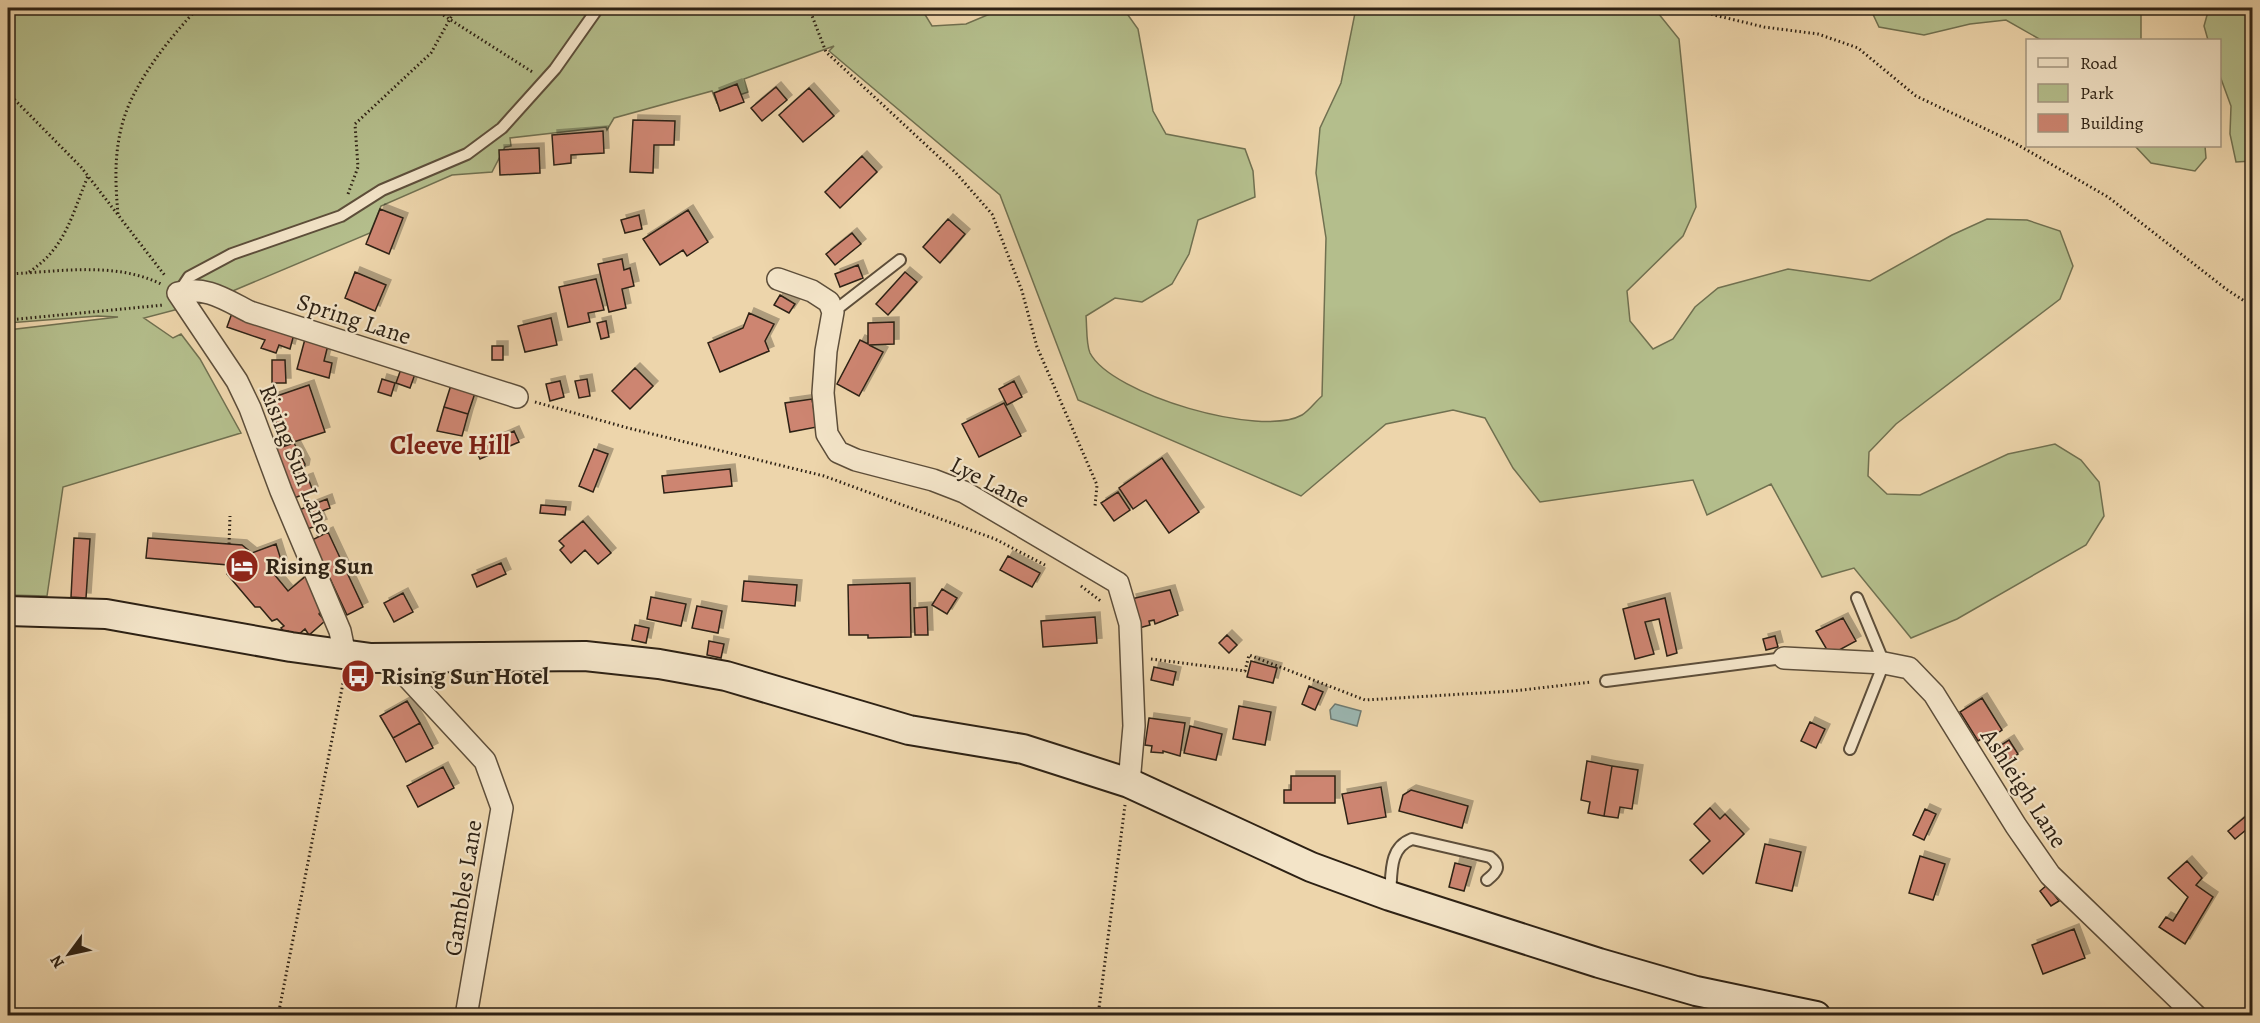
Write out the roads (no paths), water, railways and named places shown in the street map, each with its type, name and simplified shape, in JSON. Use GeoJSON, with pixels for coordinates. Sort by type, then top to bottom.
{"type":"FeatureCollection","features":[{"type":"Feature","properties":{"kind":"main road"},"geometry":{"type":"LineString","coordinates":[[8,611],[106,614],[345,655],[400,660],[585,656],[659,664],[742,680],[909,730],[1023,749],[1129,783],[1311,867],[1390,896],[1599,963],[1696,991],[1816,1016]]}},
{"type":"Feature","properties":{"kind":"street"},"geometry":{"type":"LineString","coordinates":[[778,279],[812,291],[829,302],[833,312]]}},
{"type":"Feature","properties":{"kind":"street","name":"Spring Lane"},"geometry":{"type":"LineString","coordinates":[[181,298],[193,289],[213,293],[250,312],[517,397]]}},
{"type":"Feature","properties":{"kind":"street","name":"Rising Sun Lane"},"geometry":{"type":"LineString","coordinates":[[181,298],[237,381],[250,408],[281,491],[340,631],[345,655]]}},
{"type":"Feature","properties":{"kind":"street","name":"Lye Lane"},"geometry":{"type":"LineString","coordinates":[[833,312],[826,351],[823,393],[827,434],[838,452],[855,460],[933,480],[964,492],[1118,583],[1130,624],[1134,726],[1129,783]]}},
{"type":"Feature","properties":{"kind":"street","name":"Ashleigh Lane"},"geometry":{"type":"LineString","coordinates":[[1784,658],[1884,663],[1909,668],[1934,694],[2016,826],[2050,875],[2196,1016]]}},
{"type":"Feature","properties":{"kind":"street","name":"Gambles Lane"},"geometry":{"type":"LineString","coordinates":[[400,660],[400,669],[485,760],[502,808],[466,1016]]}},
{"type":"Feature","properties":{"kind":"lane"},"geometry":{"type":"LineString","coordinates":[[181,298],[189,277],[232,254],[341,216],[382,190],[467,154],[502,129],[545,80],[598,8]]}},
{"type":"Feature","properties":{"kind":"lane"},"geometry":{"type":"LineString","coordinates":[[833,312],[900,260]]}},
{"type":"Feature","properties":{"kind":"lane"},"geometry":{"type":"LineString","coordinates":[[1850,749],[1884,663],[1857,598]]}},
{"type":"Feature","properties":{"kind":"lane"},"geometry":{"type":"LineString","coordinates":[[1606,681],[1784,658]]}},
{"type":"Feature","properties":{"kind":"lane"},"geometry":{"type":"LineString","coordinates":[[1390,896],[1395,853],[1400,846],[1412,839],[1490,857],[1496,862],[1498,868],[1496,873],[1486,880]]}},
{"type":"Feature","properties":{"kind":"water"},"geometry":{"type":"Polygon","coordinates":[[[1335,704],[1361,711],[1357,726],[1331,719],[1330,710],[1335,704]]]}},
{"type":"Feature","properties":{"kind":"place","name":"Rising Sun"},"geometry":{"type":"Point","coordinates":[242,566]}},
{"type":"Feature","properties":{"kind":"place","name":"Rising Sun Hotel"},"geometry":{"type":"Point","coordinates":[358,676]}},
{"type":"Feature","properties":{"kind":"district","name":"Cleeve Hill"},"geometry":{"type":"Point","coordinates":[450,445]}}]}
